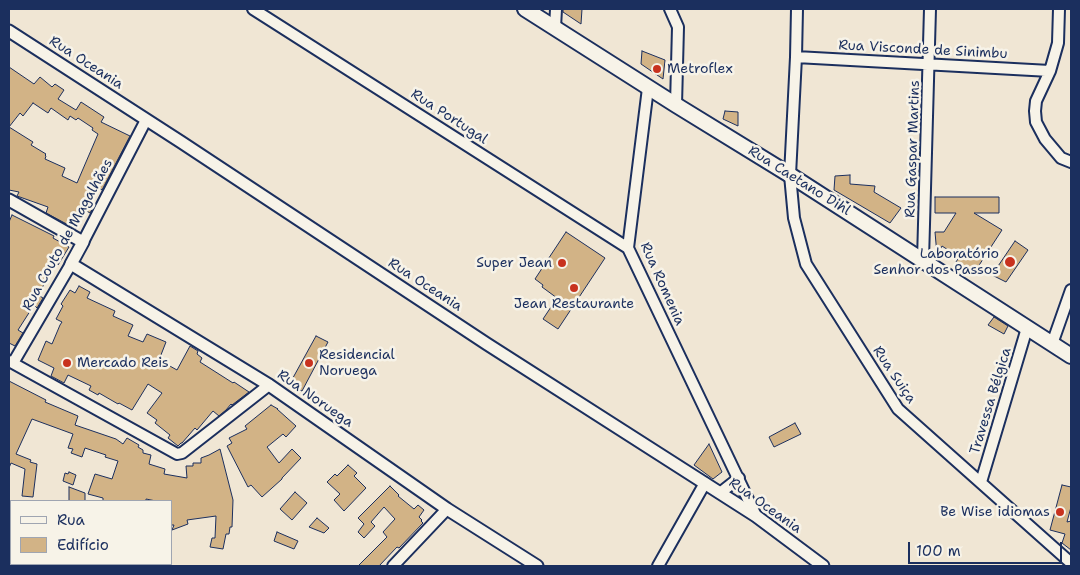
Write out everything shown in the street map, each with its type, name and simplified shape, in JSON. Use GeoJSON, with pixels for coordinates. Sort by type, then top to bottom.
{"type":"FeatureCollection","features":[{"type":"Feature","properties":{"kind":"main road","name":"Rua Caetano Dihl"},"geometry":{"type":"LineString","coordinates":[[525,9],[648,88],[790,175],[1071,356]]}},
{"type":"Feature","properties":{"kind":"street","name":"Rua Portugal"},"geometry":{"type":"LineString","coordinates":[[253,9],[628,248]]}},
{"type":"Feature","properties":{"kind":"street"},"geometry":{"type":"LineString","coordinates":[[555,28],[556,9]]}},
{"type":"Feature","properties":{"kind":"street"},"geometry":{"type":"LineString","coordinates":[[670,9],[678,27],[676,105]]}},
{"type":"Feature","properties":{"kind":"street","name":"Rua Suiça"},"geometry":{"type":"LineString","coordinates":[[797,9],[790,175],[794,218],[806,264],[898,409],[1071,563]]}},
{"type":"Feature","properties":{"kind":"street","name":"Rua Gaspar Martins"},"geometry":{"type":"LineString","coordinates":[[923,260],[930,9]]}},
{"type":"Feature","properties":{"kind":"street"},"geometry":{"type":"LineString","coordinates":[[1060,9],[1058,43],[1050,71],[1036,101],[1035,111],[1036,122],[1052,149],[1062,158],[1071,162]]}},
{"type":"Feature","properties":{"kind":"street","name":"Rua Oceania"},"geometry":{"type":"LineString","coordinates":[[9,31],[487,344],[756,516],[823,566]]}},
{"type":"Feature","properties":{"kind":"street","name":"Rua Visconde de Sinimbu"},"geometry":{"type":"LineString","coordinates":[[796,57],[1050,71]]}},
{"type":"Feature","properties":{"kind":"street","name":"Rua Romenia"},"geometry":{"type":"LineString","coordinates":[[648,88],[628,248],[756,516]]}},
{"type":"Feature","properties":{"kind":"street","name":"Rua Couto de Magalhães"},"geometry":{"type":"LineString","coordinates":[[146,120],[72,264],[11,362],[177,454],[269,385]]}},
{"type":"Feature","properties":{"kind":"street"},"geometry":{"type":"LineString","coordinates":[[9,200],[82,242]]}},
{"type":"Feature","properties":{"kind":"street","name":"Rua Noruega"},"geometry":{"type":"LineString","coordinates":[[72,264],[269,385],[447,509],[537,566]]}},
{"type":"Feature","properties":{"kind":"street"},"geometry":{"type":"LineString","coordinates":[[1052,344],[1071,290]]}},
{"type":"Feature","properties":{"kind":"street","name":"Travessa Bélgica"},"geometry":{"type":"LineString","coordinates":[[981,482],[1027,328]]}},
{"type":"Feature","properties":{"kind":"street"},"geometry":{"type":"LineString","coordinates":[[720,493],[739,478]]}},
{"type":"Feature","properties":{"kind":"street"},"geometry":{"type":"LineString","coordinates":[[658,566],[705,483]]}},
{"type":"Feature","properties":{"kind":"street"},"geometry":{"type":"LineString","coordinates":[[393,566],[447,509]]}},
{"type":"Feature","properties":{"kind":"building"},"geometry":{"type":"Polygon","coordinates":[[[563,9],[582,9],[581,24],[563,12],[563,9]]]}},
{"type":"Feature","properties":{"kind":"building","name":"Metroflex"},"geometry":{"type":"Polygon","coordinates":[[[642,51],[665,60],[663,79],[641,64],[642,51]]]}},
{"type":"Feature","properties":{"kind":"building"},"geometry":{"type":"Polygon","coordinates":[[[9,67],[34,84],[40,77],[52,87],[55,84],[64,90],[58,99],[76,110],[81,102],[104,117],[101,122],[130,136],[102,190],[98,187],[90,202],[95,204],[90,213],[85,210],[76,229],[46,213],[48,207],[17,196],[19,192],[9,190],[9,67]],[[33,103],[23,116],[20,113],[9,127],[33,142],[31,145],[46,154],[45,159],[65,168],[62,176],[77,183],[98,134],[92,130],[93,128],[78,118],[76,120],[70,116],[68,120],[51,108],[48,113],[33,103]]]}},
{"type":"Feature","properties":{"kind":"building"},"geometry":{"type":"Polygon","coordinates":[[[725,111],[738,112],[738,126],[723,119],[725,111]]]}},
{"type":"Feature","properties":{"kind":"building"},"geometry":{"type":"Polygon","coordinates":[[[850,175],[850,184],[875,186],[874,192],[901,208],[890,223],[834,190],[835,176],[850,175]]]}},
{"type":"Feature","properties":{"kind":"building"},"geometry":{"type":"Polygon","coordinates":[[[935,197],[999,197],[999,213],[974,213],[1002,230],[974,273],[956,262],[959,257],[942,246],[937,255],[935,232],[944,232],[956,213],[935,213],[935,197]]]}},
{"type":"Feature","properties":{"kind":"building"},"geometry":{"type":"Polygon","coordinates":[[[12,215],[54,236],[53,238],[69,247],[58,265],[56,263],[38,295],[43,298],[37,308],[34,305],[18,330],[23,333],[15,346],[9,343],[9,222],[12,215]]]}},
{"type":"Feature","properties":{"kind":"building"},"geometry":{"type":"Polygon","coordinates":[[[566,232],[605,258],[558,329],[543,319],[557,298],[535,279],[566,232]]]}},
{"type":"Feature","properties":{"kind":"building","name":"Laboratório Senhor dos Passos"},"geometry":{"type":"Polygon","coordinates":[[[1015,241],[1028,250],[1006,282],[992,275],[1015,241]]]}},
{"type":"Feature","properties":{"kind":"building"},"geometry":{"type":"Polygon","coordinates":[[[79,286],[90,292],[87,298],[115,311],[113,316],[133,325],[128,336],[143,342],[147,334],[166,342],[159,360],[177,370],[190,346],[198,351],[197,354],[202,358],[200,362],[249,392],[231,404],[219,416],[213,411],[197,430],[195,428],[178,446],[168,438],[170,435],[155,423],[157,420],[147,413],[162,393],[148,384],[132,410],[99,393],[98,395],[89,390],[91,386],[68,375],[64,383],[51,376],[54,368],[38,360],[46,341],[52,344],[62,322],[56,319],[63,306],[61,304],[70,290],[75,293],[79,286]]]}},
{"type":"Feature","properties":{"kind":"building"},"geometry":{"type":"Polygon","coordinates":[[[994,317],[1008,326],[1004,334],[988,325],[994,317]]]}},
{"type":"Feature","properties":{"kind":"building","name":"Residencial Noruega"},"geometry":{"type":"Polygon","coordinates":[[[316,336],[328,342],[302,391],[289,385],[316,336]]]}},
{"type":"Feature","properties":{"kind":"building"},"geometry":{"type":"Polygon","coordinates":[[[9,381],[46,400],[45,402],[78,416],[75,425],[116,439],[123,444],[127,438],[139,445],[138,447],[143,450],[143,453],[151,455],[149,464],[165,469],[164,474],[187,478],[186,466],[193,466],[193,463],[201,463],[201,458],[220,449],[233,500],[232,527],[230,527],[229,534],[226,534],[223,549],[210,547],[212,538],[215,538],[216,516],[187,520],[188,524],[172,530],[174,525],[172,525],[172,500],[103,500],[103,498],[88,494],[95,474],[112,479],[118,461],[85,448],[82,457],[71,453],[73,449],[68,448],[73,434],[32,419],[16,454],[37,464],[33,497],[22,496],[25,469],[11,463],[9,468],[9,381]]]}},
{"type":"Feature","properties":{"kind":"building"},"geometry":{"type":"Polygon","coordinates":[[[271,405],[296,426],[286,437],[283,434],[267,447],[279,463],[292,449],[301,458],[262,497],[251,485],[248,487],[227,446],[232,443],[229,438],[247,429],[245,426],[271,405]]]}},
{"type":"Feature","properties":{"kind":"building"},"geometry":{"type":"Polygon","coordinates":[[[795,423],[801,434],[774,447],[769,437],[795,423]]]}},
{"type":"Feature","properties":{"kind":"building"},"geometry":{"type":"Polygon","coordinates":[[[709,444],[722,472],[713,479],[694,465],[709,444]]]}},
{"type":"Feature","properties":{"kind":"building"},"geometry":{"type":"Polygon","coordinates":[[[348,465],[357,473],[354,476],[366,488],[344,511],[334,500],[340,494],[327,482],[335,474],[337,476],[348,465]]]}},
{"type":"Feature","properties":{"kind":"building"},"geometry":{"type":"Polygon","coordinates":[[[69,472],[76,475],[73,485],[63,481],[65,473],[68,474],[69,472]]]}},
{"type":"Feature","properties":{"kind":"building","name":"Be Wise idiomas"},"geometry":{"type":"Polygon","coordinates":[[[1062,485],[1071,487],[1071,507],[1067,522],[1071,521],[1071,550],[1062,543],[1065,534],[1050,530],[1062,485]]]}},
{"type":"Feature","properties":{"kind":"building"},"geometry":{"type":"Polygon","coordinates":[[[390,486],[398,496],[414,509],[418,505],[424,510],[419,517],[423,523],[379,566],[358,566],[387,537],[383,532],[395,519],[384,507],[371,522],[375,526],[364,538],[358,532],[364,524],[358,518],[390,486]]]}},
{"type":"Feature","properties":{"kind":"building"},"geometry":{"type":"Polygon","coordinates":[[[69,487],[85,493],[85,500],[69,500],[69,487]]]}},
{"type":"Feature","properties":{"kind":"building"},"geometry":{"type":"Polygon","coordinates":[[[295,492],[307,503],[292,520],[280,509],[295,492]]]}},
{"type":"Feature","properties":{"kind":"building"},"geometry":{"type":"Polygon","coordinates":[[[317,518],[329,528],[324,533],[309,527],[317,518]]]}},
{"type":"Feature","properties":{"kind":"building"},"geometry":{"type":"Polygon","coordinates":[[[277,532],[298,541],[294,549],[274,541],[277,532]]]}},
{"type":"Feature","properties":{"kind":"place","name":"Metroflex"},"geometry":{"type":"Point","coordinates":[657,69]}},
{"type":"Feature","properties":{"kind":"place","name":"Laboratório Senhor dos Passos"},"geometry":{"type":"Point","coordinates":[1010,262]}},
{"type":"Feature","properties":{"kind":"place","name":"Super Jean"},"geometry":{"type":"Point","coordinates":[562,263]}},
{"type":"Feature","properties":{"kind":"place","name":"Jean Restaurante"},"geometry":{"type":"Point","coordinates":[574,288]}},
{"type":"Feature","properties":{"kind":"place","name":"Mercado Reis"},"geometry":{"type":"Point","coordinates":[67,363]}},
{"type":"Feature","properties":{"kind":"place","name":"Residencial Noruega"},"geometry":{"type":"Point","coordinates":[309,363]}},
{"type":"Feature","properties":{"kind":"place","name":"Be Wise idiomas"},"geometry":{"type":"Point","coordinates":[1060,512]}}]}
